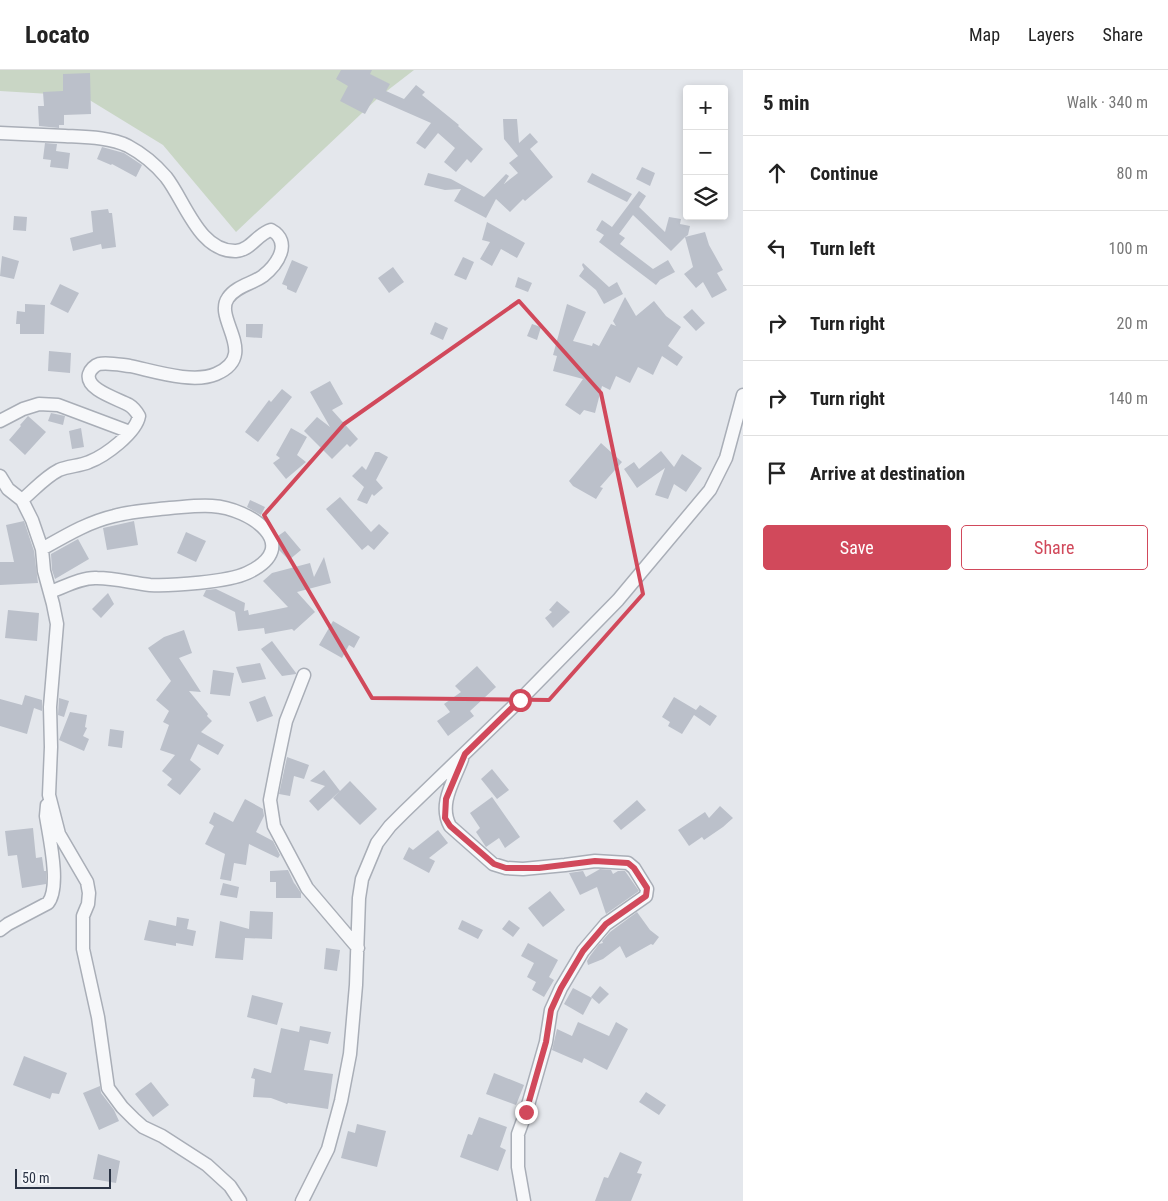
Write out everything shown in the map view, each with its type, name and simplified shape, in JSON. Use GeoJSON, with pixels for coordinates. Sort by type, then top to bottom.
{"type":"FeatureCollection","features":[{"type":"Feature","properties":{"kind":"street"},"geometry":{"type":"LineString","coordinates":[[0,133],[96,138],[126,145],[145,155],[166,177],[194,225],[217,246],[234,251],[243,250],[251,245],[263,232],[271,230],[278,234],[282,243],[282,250],[278,258],[265,274],[251,284],[239,288],[229,296],[225,303],[224,310],[235,341],[235,351],[228,367],[215,374],[194,378],[119,364],[100,364],[93,367],[89,373],[89,379],[94,387],[135,409],[139,416],[138,422],[104,456],[88,463],[60,470],[43,481],[22,500]]}},
{"type":"Feature","properties":{"kind":"street"},"geometry":{"type":"LineString","coordinates":[[302,1201],[328,1150],[341,1102],[350,1054],[358,948],[359,898],[362,879],[377,843],[397,819],[520,700],[618,600],[710,490],[726,458],[743,395]]}},
{"type":"Feature","properties":{"kind":"street"},"geometry":{"type":"LineString","coordinates":[[0,421],[23,409],[39,404],[58,405],[130,432]]}},
{"type":"Feature","properties":{"kind":"street"},"geometry":{"type":"LineString","coordinates":[[0,476],[8,489],[22,500],[32,520],[42,550],[44,571],[57,624],[50,707],[52,747],[46,816],[54,881],[53,895],[48,904],[0,930]]}},
{"type":"Feature","properties":{"kind":"street"},"geometry":{"type":"LineString","coordinates":[[42,550],[73,531],[114,516],[148,510],[212,506],[229,508],[259,522],[273,546],[271,554],[246,574],[188,584],[151,585],[96,577],[50,592]]}},
{"type":"Feature","properties":{"kind":"street"},"geometry":{"type":"LineString","coordinates":[[304,675],[286,721],[277,764],[270,800],[274,826],[307,888],[358,948]]}},
{"type":"Feature","properties":{"kind":"street"},"geometry":{"type":"LineString","coordinates":[[465,754],[446,799],[445,818],[450,826],[494,864],[506,868],[523,868],[595,861],[628,863],[634,868],[647,888],[646,896],[606,924],[583,951],[561,988],[551,1010],[546,1042],[518,1134],[518,1167],[524,1201]]}},
{"type":"Feature","properties":{"kind":"street"},"geometry":{"type":"LineString","coordinates":[[49,796],[59,834],[87,882],[89,893],[84,916],[83,949],[98,1017],[108,1088],[122,1107],[143,1126],[169,1140],[207,1165],[230,1186],[240,1201]]}},
{"type":"Feature","properties":{"kind":"highlighted area"},"geometry":{"type":"Polygon","coordinates":[[[519,301],[601,393],[643,594],[549,700],[372,698],[264,515],[344,424],[519,301]]]}},
{"type":"Feature","properties":{"kind":"green space"},"geometry":{"type":"Polygon","coordinates":[[[0,70],[414,70],[379,97],[236,232],[163,145],[83,96],[0,91],[0,70]]]}},
{"type":"Feature","properties":{"kind":"building"},"geometry":{"type":"Polygon","coordinates":[[[341,70],[372,70],[370,74],[390,84],[386,91],[404,99],[416,85],[425,92],[422,95],[459,125],[483,149],[471,163],[467,159],[456,172],[444,162],[455,148],[438,133],[425,149],[416,143],[431,123],[374,98],[365,114],[340,101],[348,86],[336,79],[341,70]]]}},
{"type":"Feature","properties":{"kind":"building"},"geometry":{"type":"Polygon","coordinates":[[[90,73],[91,114],[64,115],[64,125],[59,125],[59,128],[39,126],[38,106],[44,106],[43,92],[63,91],[63,74],[90,73]]]}},
{"type":"Feature","properties":{"kind":"building"},"geometry":{"type":"Polygon","coordinates":[[[503,119],[517,119],[519,143],[530,133],[538,142],[530,149],[553,177],[525,201],[523,199],[510,212],[496,199],[486,218],[454,201],[461,189],[445,190],[424,185],[428,173],[451,179],[484,197],[506,174],[509,176],[504,184],[518,173],[509,163],[518,156],[504,139],[503,119]]]}},
{"type":"Feature","properties":{"kind":"building"},"geometry":{"type":"Polygon","coordinates":[[[45,143],[57,144],[56,151],[70,153],[68,169],[50,167],[51,160],[43,159],[45,143]]]}},
{"type":"Feature","properties":{"kind":"building"},"geometry":{"type":"Polygon","coordinates":[[[102,147],[124,153],[142,165],[136,177],[112,164],[97,159],[102,147]]]}},
{"type":"Feature","properties":{"kind":"building"},"geometry":{"type":"Polygon","coordinates":[[[642,167],[655,173],[650,186],[636,179],[642,167]]]}},
{"type":"Feature","properties":{"kind":"building"},"geometry":{"type":"Polygon","coordinates":[[[592,173],[632,194],[627,202],[587,182],[592,173]]]}},
{"type":"Feature","properties":{"kind":"building"},"geometry":{"type":"Polygon","coordinates":[[[639,191],[646,196],[639,207],[665,232],[669,217],[681,219],[680,224],[690,226],[688,235],[671,251],[633,215],[619,234],[625,238],[620,244],[653,269],[668,260],[675,272],[660,280],[656,285],[599,242],[604,235],[596,230],[602,220],[612,227],[639,191]]]}},
{"type":"Feature","properties":{"kind":"building"},"geometry":{"type":"Polygon","coordinates":[[[108,209],[109,213],[112,213],[116,247],[102,249],[101,244],[73,251],[70,238],[93,232],[91,211],[108,209]]]}},
{"type":"Feature","properties":{"kind":"building"},"geometry":{"type":"Polygon","coordinates":[[[14,216],[27,217],[26,231],[13,230],[14,216]]]}},
{"type":"Feature","properties":{"kind":"building"},"geometry":{"type":"Polygon","coordinates":[[[487,222],[525,243],[517,258],[501,249],[492,266],[480,259],[490,242],[482,240],[487,222]]]}},
{"type":"Feature","properties":{"kind":"building"},"geometry":{"type":"Polygon","coordinates":[[[705,232],[709,245],[723,270],[717,273],[727,290],[712,298],[703,282],[696,288],[684,274],[693,267],[685,237],[705,232]]]}},
{"type":"Feature","properties":{"kind":"building"},"geometry":{"type":"Polygon","coordinates":[[[2,256],[19,261],[14,279],[0,276],[2,256]]]}},
{"type":"Feature","properties":{"kind":"building"},"geometry":{"type":"Polygon","coordinates":[[[463,257],[474,262],[466,280],[454,275],[463,257]]]}},
{"type":"Feature","properties":{"kind":"building"},"geometry":{"type":"Polygon","coordinates":[[[292,260],[308,267],[296,293],[287,289],[287,286],[282,284],[292,260]]]}},
{"type":"Feature","properties":{"kind":"building"},"geometry":{"type":"Polygon","coordinates":[[[583,263],[609,287],[617,282],[623,294],[604,304],[596,290],[579,276],[584,269],[583,263]]]}},
{"type":"Feature","properties":{"kind":"building"},"geometry":{"type":"Polygon","coordinates":[[[393,267],[404,282],[389,293],[378,278],[393,267]]]}},
{"type":"Feature","properties":{"kind":"building"},"geometry":{"type":"Polygon","coordinates":[[[518,277],[532,283],[528,292],[515,287],[518,277]]]}},
{"type":"Feature","properties":{"kind":"building"},"geometry":{"type":"Polygon","coordinates":[[[60,284],[79,293],[68,313],[50,304],[60,284]]]}},
{"type":"Feature","properties":{"kind":"building"},"geometry":{"type":"Polygon","coordinates":[[[625,297],[636,316],[654,301],[666,316],[681,327],[668,346],[683,357],[677,366],[662,356],[653,375],[638,367],[630,383],[616,376],[610,390],[602,386],[595,413],[584,410],[580,415],[565,405],[583,379],[553,371],[557,356],[553,355],[567,304],[586,312],[573,341],[592,346],[593,343],[599,346],[611,324],[616,326],[613,321],[625,297]]]}},
{"type":"Feature","properties":{"kind":"building"},"geometry":{"type":"Polygon","coordinates":[[[25,304],[45,305],[44,334],[20,334],[20,324],[16,324],[17,311],[25,312],[25,304]]]}},
{"type":"Feature","properties":{"kind":"building"},"geometry":{"type":"Polygon","coordinates":[[[692,309],[705,323],[696,331],[683,317],[692,309]]]}},
{"type":"Feature","properties":{"kind":"building"},"geometry":{"type":"Polygon","coordinates":[[[435,322],[448,328],[443,340],[430,334],[435,322]]]}},
{"type":"Feature","properties":{"kind":"building"},"geometry":{"type":"Polygon","coordinates":[[[246,324],[263,324],[262,338],[246,337],[246,324]]]}},
{"type":"Feature","properties":{"kind":"building"},"geometry":{"type":"Polygon","coordinates":[[[532,324],[541,327],[537,340],[527,336],[532,324]]]}},
{"type":"Feature","properties":{"kind":"building"},"geometry":{"type":"Polygon","coordinates":[[[49,351],[71,353],[70,373],[48,371],[49,351]]]}},
{"type":"Feature","properties":{"kind":"building"},"geometry":{"type":"Polygon","coordinates":[[[330,381],[343,404],[332,410],[358,439],[350,447],[347,444],[332,459],[304,431],[317,417],[330,427],[310,392],[330,381]]]}},
{"type":"Feature","properties":{"kind":"building"},"geometry":{"type":"Polygon","coordinates":[[[282,389],[292,397],[258,442],[245,432],[269,400],[271,402],[282,389]]]}},
{"type":"Feature","properties":{"kind":"building"},"geometry":{"type":"Polygon","coordinates":[[[51,413],[65,416],[63,425],[48,421],[51,413]]]}},
{"type":"Feature","properties":{"kind":"building"},"geometry":{"type":"Polygon","coordinates":[[[28,416],[46,432],[25,455],[9,440],[28,416]]]}},
{"type":"Feature","properties":{"kind":"building"},"geometry":{"type":"Polygon","coordinates":[[[81,428],[84,447],[72,449],[69,431],[81,428]]]}},
{"type":"Feature","properties":{"kind":"building"},"geometry":{"type":"Polygon","coordinates":[[[291,428],[307,437],[297,455],[306,462],[286,479],[273,463],[280,458],[276,455],[291,428]]]}},
{"type":"Feature","properties":{"kind":"building"},"geometry":{"type":"Polygon","coordinates":[[[601,443],[622,462],[600,487],[603,488],[596,499],[573,486],[569,481],[601,443]]]}},
{"type":"Feature","properties":{"kind":"building"},"geometry":{"type":"Polygon","coordinates":[[[661,451],[674,467],[682,454],[702,468],[686,492],[674,484],[668,499],[655,495],[665,468],[637,488],[624,469],[634,462],[639,469],[661,451]]]}},
{"type":"Feature","properties":{"kind":"building"},"geometry":{"type":"Polygon","coordinates":[[[375,452],[388,457],[376,480],[383,488],[374,496],[372,494],[367,504],[357,500],[364,487],[352,476],[362,466],[366,470],[375,452]]]}},
{"type":"Feature","properties":{"kind":"building"},"geometry":{"type":"Polygon","coordinates":[[[340,497],[371,532],[379,524],[389,533],[374,550],[368,545],[362,550],[326,509],[340,497]]]}},
{"type":"Feature","properties":{"kind":"building"},"geometry":{"type":"Polygon","coordinates":[[[250,500],[265,507],[261,515],[247,507],[250,500]]]}},
{"type":"Feature","properties":{"kind":"building"},"geometry":{"type":"Polygon","coordinates":[[[24,521],[34,551],[38,583],[0,585],[0,562],[14,562],[6,525],[24,521]]]}},
{"type":"Feature","properties":{"kind":"building"},"geometry":{"type":"Polygon","coordinates":[[[134,521],[138,545],[107,550],[103,528],[134,521]]]}},
{"type":"Feature","properties":{"kind":"building"},"geometry":{"type":"Polygon","coordinates":[[[285,531],[301,550],[289,560],[279,550],[278,536],[285,531]]]}},
{"type":"Feature","properties":{"kind":"building"},"geometry":{"type":"Polygon","coordinates":[[[186,532],[206,541],[196,562],[177,553],[186,532]]]}},
{"type":"Feature","properties":{"kind":"building"},"geometry":{"type":"Polygon","coordinates":[[[78,539],[89,559],[55,579],[52,570],[51,554],[78,539]]]}},
{"type":"Feature","properties":{"kind":"building"},"geometry":{"type":"Polygon","coordinates":[[[324,557],[331,583],[297,592],[315,612],[294,631],[292,629],[265,634],[264,628],[238,631],[235,612],[203,596],[206,590],[216,589],[245,603],[244,611],[248,610],[249,615],[288,607],[263,581],[272,573],[310,563],[314,577],[324,557]]]}},
{"type":"Feature","properties":{"kind":"building"},"geometry":{"type":"Polygon","coordinates":[[[108,593],[114,604],[101,618],[92,609],[108,593]]]}},
{"type":"Feature","properties":{"kind":"building"},"geometry":{"type":"Polygon","coordinates":[[[557,601],[570,612],[553,628],[545,618],[552,612],[549,610],[557,601]]]}},
{"type":"Feature","properties":{"kind":"building"},"geometry":{"type":"Polygon","coordinates":[[[8,610],[39,613],[37,641],[5,638],[8,610]]]}},
{"type":"Feature","properties":{"kind":"building"},"geometry":{"type":"Polygon","coordinates":[[[333,621],[360,637],[354,648],[349,645],[342,658],[319,645],[333,621]]]}},
{"type":"Feature","properties":{"kind":"building"},"geometry":{"type":"Polygon","coordinates":[[[184,630],[192,653],[179,658],[201,692],[189,691],[212,721],[201,732],[224,745],[218,755],[198,744],[190,760],[201,769],[180,795],[167,785],[172,779],[162,771],[175,755],[160,750],[169,725],[163,722],[169,711],[156,700],[171,681],[148,648],[164,637],[184,630]]]}},
{"type":"Feature","properties":{"kind":"building"},"geometry":{"type":"Polygon","coordinates":[[[272,641],[296,674],[282,676],[261,649],[272,641]]]}},
{"type":"Feature","properties":{"kind":"building"},"geometry":{"type":"Polygon","coordinates":[[[260,663],[266,679],[242,683],[236,667],[260,663]]]}},
{"type":"Feature","properties":{"kind":"building"},"geometry":{"type":"Polygon","coordinates":[[[477,666],[496,687],[470,711],[474,716],[448,736],[437,721],[450,712],[444,704],[461,692],[455,686],[477,666]]]}},
{"type":"Feature","properties":{"kind":"building"},"geometry":{"type":"Polygon","coordinates":[[[213,670],[234,673],[230,696],[210,694],[213,670]]]}},
{"type":"Feature","properties":{"kind":"building"},"geometry":{"type":"Polygon","coordinates":[[[25,695],[42,700],[42,711],[34,708],[27,734],[0,726],[0,699],[22,705],[25,695]]]}},
{"type":"Feature","properties":{"kind":"building"},"geometry":{"type":"Polygon","coordinates":[[[265,696],[273,716],[257,722],[249,702],[265,696]]]}},
{"type":"Feature","properties":{"kind":"building"},"geometry":{"type":"Polygon","coordinates":[[[674,697],[696,710],[700,705],[717,716],[710,726],[694,715],[682,734],[668,726],[670,722],[662,717],[674,697]]]}},
{"type":"Feature","properties":{"kind":"building"},"geometry":{"type":"Polygon","coordinates":[[[59,698],[69,701],[64,717],[58,715],[59,698]]]}},
{"type":"Feature","properties":{"kind":"building"},"geometry":{"type":"Polygon","coordinates":[[[70,712],[87,715],[85,727],[87,728],[83,736],[89,739],[84,751],[59,740],[70,712]]]}},
{"type":"Feature","properties":{"kind":"building"},"geometry":{"type":"Polygon","coordinates":[[[110,729],[124,731],[122,748],[108,746],[110,729]]]}},
{"type":"Feature","properties":{"kind":"building"},"geometry":{"type":"Polygon","coordinates":[[[287,757],[309,765],[304,779],[294,776],[290,796],[279,794],[287,757]]]}},
{"type":"Feature","properties":{"kind":"building"},"geometry":{"type":"Polygon","coordinates":[[[492,769],[509,790],[497,799],[481,779],[492,769]]]}},
{"type":"Feature","properties":{"kind":"building"},"geometry":{"type":"Polygon","coordinates":[[[324,770],[340,791],[318,811],[309,801],[325,786],[310,781],[324,770]]]}},
{"type":"Feature","properties":{"kind":"building"},"geometry":{"type":"Polygon","coordinates":[[[350,781],[377,809],[360,825],[333,798],[350,781]]]}},
{"type":"Feature","properties":{"kind":"building"},"geometry":{"type":"Polygon","coordinates":[[[492,797],[520,837],[505,848],[499,838],[486,847],[476,832],[480,828],[470,813],[492,797]]]}},
{"type":"Feature","properties":{"kind":"building"},"geometry":{"type":"Polygon","coordinates":[[[245,799],[263,809],[264,816],[256,832],[273,841],[280,855],[278,858],[249,844],[246,865],[234,863],[231,881],[220,879],[225,854],[205,844],[214,826],[209,823],[214,812],[233,822],[245,799]]]}},
{"type":"Feature","properties":{"kind":"building"},"geometry":{"type":"Polygon","coordinates":[[[637,800],[646,810],[621,830],[613,821],[637,800]]]}},
{"type":"Feature","properties":{"kind":"building"},"geometry":{"type":"Polygon","coordinates":[[[720,806],[733,818],[704,840],[702,837],[689,846],[678,830],[705,812],[709,818],[720,806]]]}},
{"type":"Feature","properties":{"kind":"building"},"geometry":{"type":"Polygon","coordinates":[[[33,828],[36,858],[42,857],[44,871],[46,871],[46,884],[22,888],[17,855],[8,856],[5,831],[33,828]]]}},
{"type":"Feature","properties":{"kind":"building"},"geometry":{"type":"Polygon","coordinates":[[[438,830],[448,843],[429,858],[435,861],[429,873],[403,859],[409,847],[413,850],[438,830]]]}},
{"type":"Feature","properties":{"kind":"building"},"geometry":{"type":"Polygon","coordinates":[[[600,869],[611,870],[613,874],[618,871],[625,871],[639,891],[606,914],[597,887],[580,895],[569,873],[583,871],[586,877],[600,869]]]}},
{"type":"Feature","properties":{"kind":"building"},"geometry":{"type":"Polygon","coordinates":[[[288,870],[301,893],[301,898],[276,898],[276,882],[270,882],[270,871],[288,870]]]}},
{"type":"Feature","properties":{"kind":"building"},"geometry":{"type":"Polygon","coordinates":[[[223,883],[239,887],[237,898],[220,895],[223,883]]]}},
{"type":"Feature","properties":{"kind":"building"},"geometry":{"type":"Polygon","coordinates":[[[550,891],[565,910],[543,927],[528,908],[550,891]]]}},
{"type":"Feature","properties":{"kind":"building"},"geometry":{"type":"Polygon","coordinates":[[[250,911],[273,912],[272,939],[245,938],[243,960],[215,958],[220,921],[249,929],[250,911]]]}},
{"type":"Feature","properties":{"kind":"building"},"geometry":{"type":"Polygon","coordinates":[[[637,912],[650,930],[659,937],[653,945],[651,944],[626,958],[620,946],[603,959],[588,965],[587,961],[590,956],[599,944],[603,943],[602,941],[610,932],[637,912]]]}},
{"type":"Feature","properties":{"kind":"building"},"geometry":{"type":"Polygon","coordinates":[[[177,917],[189,919],[187,929],[196,931],[193,946],[176,943],[176,946],[144,940],[149,920],[176,926],[177,917]]]}},
{"type":"Feature","properties":{"kind":"building"},"geometry":{"type":"Polygon","coordinates":[[[462,920],[483,930],[478,939],[458,929],[462,920]]]}},
{"type":"Feature","properties":{"kind":"building"},"geometry":{"type":"Polygon","coordinates":[[[509,920],[520,928],[513,937],[502,929],[509,920]]]}},
{"type":"Feature","properties":{"kind":"building"},"geometry":{"type":"Polygon","coordinates":[[[528,943],[558,960],[549,977],[554,980],[544,997],[532,990],[536,982],[527,977],[534,963],[521,956],[528,943]]]}},
{"type":"Feature","properties":{"kind":"building"},"geometry":{"type":"Polygon","coordinates":[[[326,948],[340,950],[337,971],[324,969],[326,948]]]}},
{"type":"Feature","properties":{"kind":"building"},"geometry":{"type":"Polygon","coordinates":[[[600,986],[609,994],[599,1004],[591,997],[600,986]]]}},
{"type":"Feature","properties":{"kind":"building"},"geometry":{"type":"Polygon","coordinates":[[[573,988],[592,998],[583,1015],[564,1004],[573,988]]]}},
{"type":"Feature","properties":{"kind":"building"},"geometry":{"type":"Polygon","coordinates":[[[252,995],[283,1003],[277,1025],[247,1017],[252,995]]]}},
{"type":"Feature","properties":{"kind":"building"},"geometry":{"type":"Polygon","coordinates":[[[578,1022],[609,1036],[616,1022],[628,1029],[607,1070],[584,1058],[582,1063],[552,1050],[557,1029],[572,1036],[578,1022]]]}},
{"type":"Feature","properties":{"kind":"building"},"geometry":{"type":"Polygon","coordinates":[[[300,1026],[331,1032],[328,1044],[310,1040],[304,1070],[333,1074],[328,1109],[287,1104],[271,1098],[253,1097],[255,1079],[251,1078],[254,1068],[271,1073],[281,1028],[299,1032],[300,1026]]]}},
{"type":"Feature","properties":{"kind":"building"},"geometry":{"type":"Polygon","coordinates":[[[24,1056],[67,1073],[59,1094],[52,1093],[50,1099],[13,1085],[24,1056]]]}},
{"type":"Feature","properties":{"kind":"building"},"geometry":{"type":"Polygon","coordinates":[[[494,1073],[524,1085],[516,1105],[486,1094],[494,1073]]]}},
{"type":"Feature","properties":{"kind":"building"},"geometry":{"type":"Polygon","coordinates":[[[151,1082],[169,1105],[153,1117],[135,1094],[151,1082]]]}},
{"type":"Feature","properties":{"kind":"building"},"geometry":{"type":"Polygon","coordinates":[[[100,1086],[101,1093],[114,1110],[119,1121],[99,1130],[83,1093],[100,1086]]]}},
{"type":"Feature","properties":{"kind":"building"},"geometry":{"type":"Polygon","coordinates":[[[646,1092],[666,1105],[659,1115],[639,1102],[646,1092]]]}},
{"type":"Feature","properties":{"kind":"building"},"geometry":{"type":"Polygon","coordinates":[[[479,1117],[507,1127],[500,1147],[506,1150],[498,1171],[460,1157],[468,1134],[472,1135],[479,1117]]]}},
{"type":"Feature","properties":{"kind":"building"},"geometry":{"type":"Polygon","coordinates":[[[357,1124],[386,1131],[377,1167],[341,1158],[348,1131],[355,1133],[357,1124]]]}},
{"type":"Feature","properties":{"kind":"building"},"geometry":{"type":"Polygon","coordinates":[[[620,1152],[642,1162],[637,1173],[642,1174],[631,1201],[595,1201],[604,1177],[608,1178],[620,1152]]]}},
{"type":"Feature","properties":{"kind":"building"},"geometry":{"type":"Polygon","coordinates":[[[98,1154],[120,1161],[116,1183],[93,1179],[98,1154]]]}},
{"type":"Feature","properties":{"kind":"route"},"geometry":{"type":"LineString","coordinates":[[520,700],[465,754],[446,799],[445,818],[450,826],[484,857],[494,864],[506,868],[539,868],[595,861],[628,863],[634,868],[647,888],[648,893],[606,924],[583,951],[561,988],[551,1010],[546,1042],[526,1112]]}}]}
